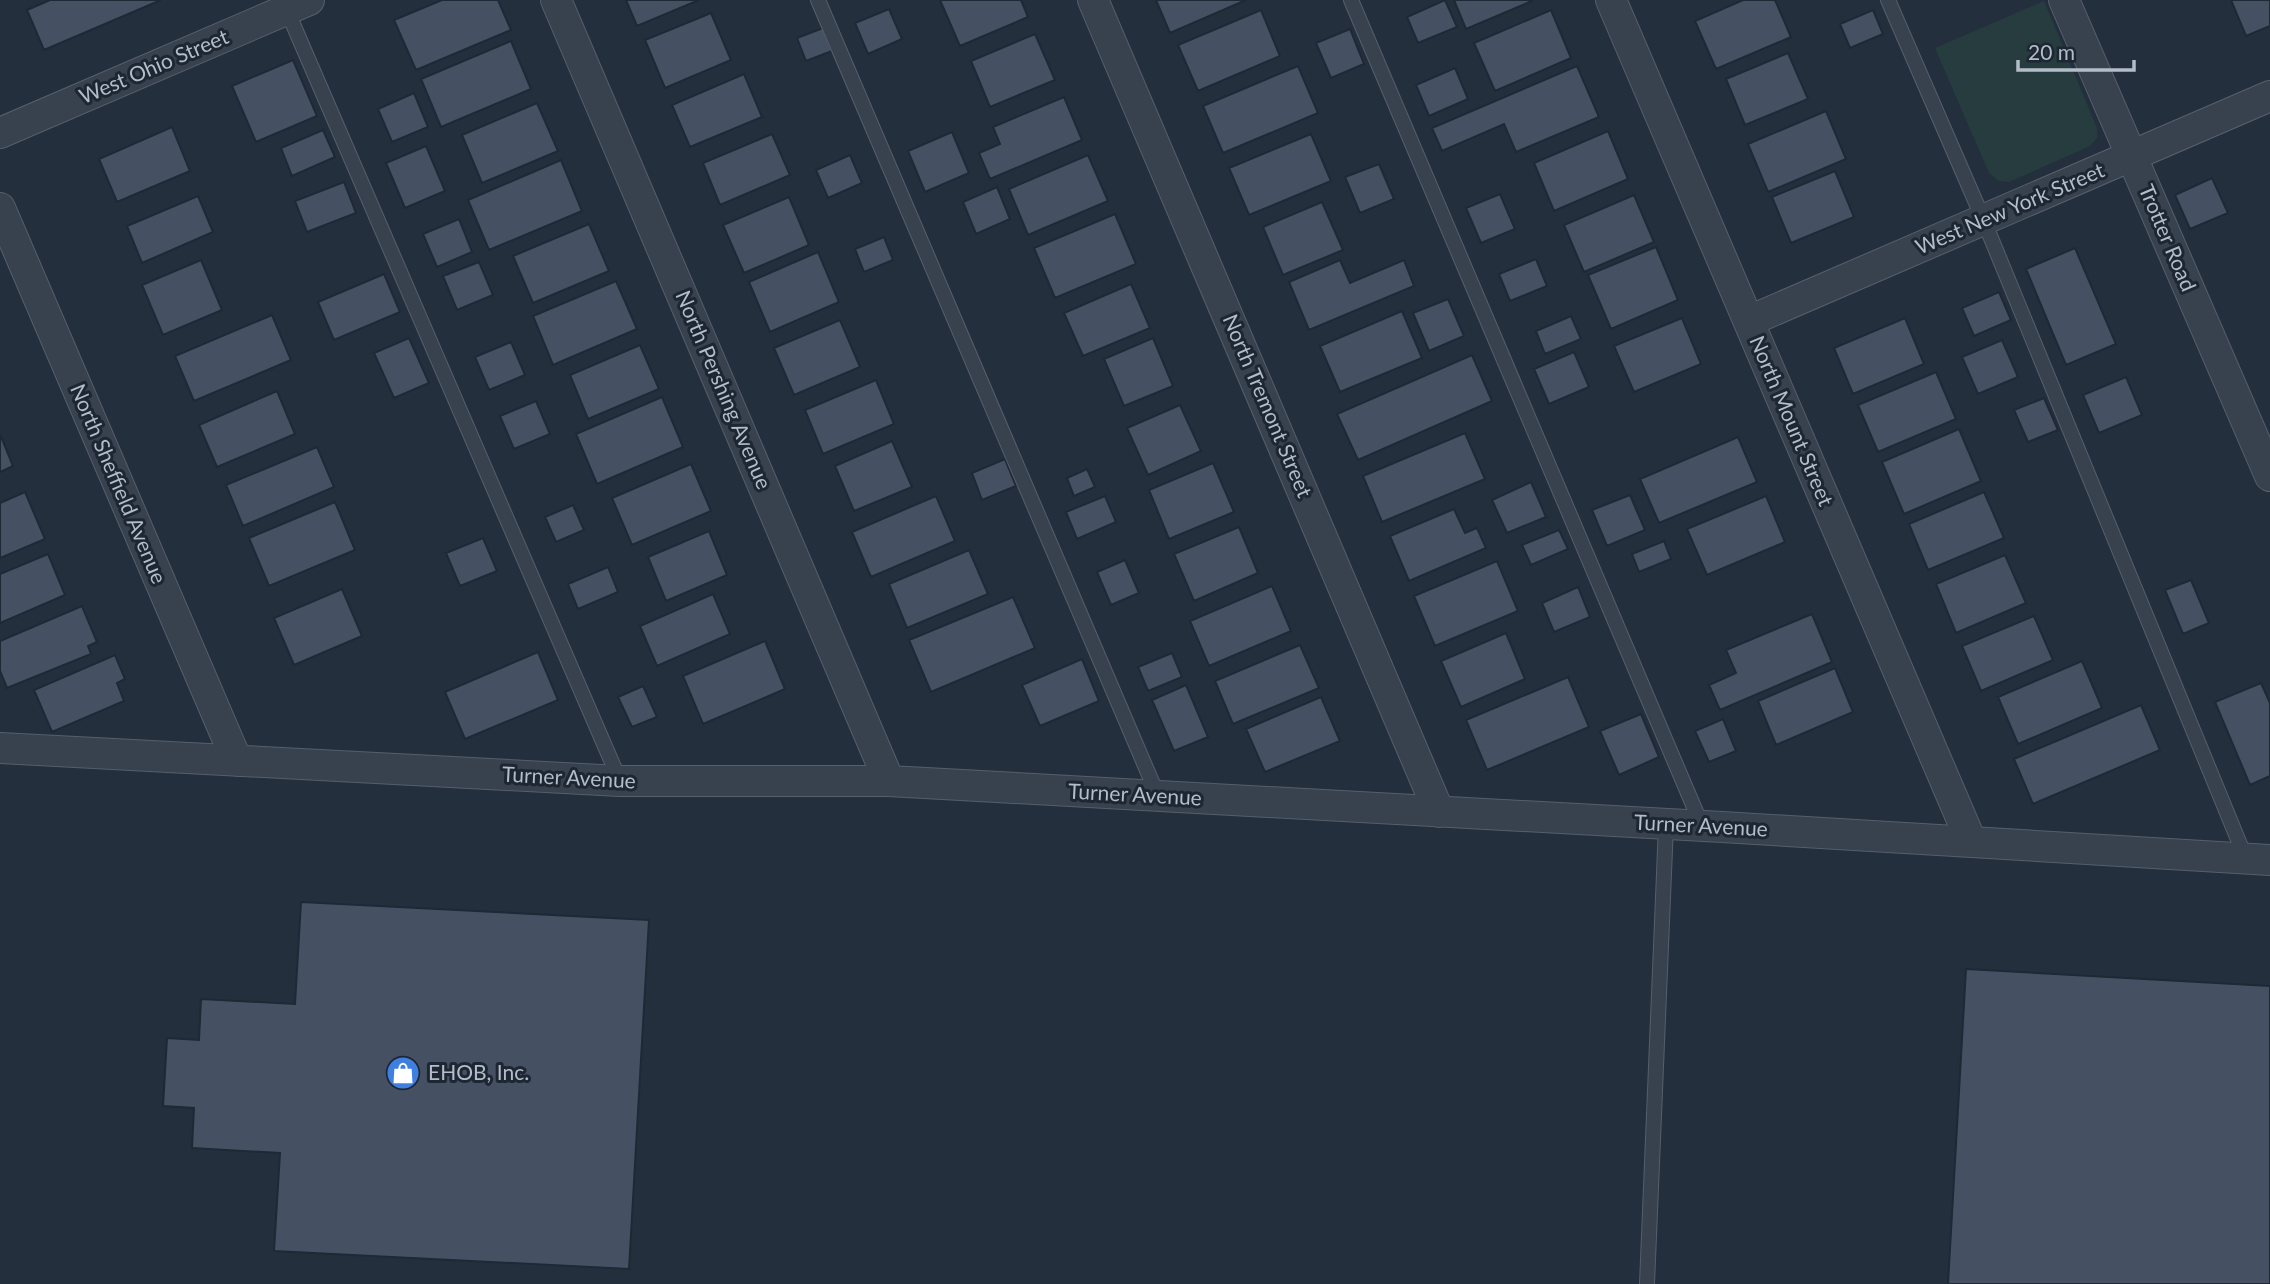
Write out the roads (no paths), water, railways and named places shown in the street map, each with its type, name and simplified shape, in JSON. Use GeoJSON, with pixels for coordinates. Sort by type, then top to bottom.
{"type":"FeatureCollection","features":[{"type":"Feature","properties":{"kind":"street","name":"North Pershing Avenue"},"geometry":{"type":"LineString","coordinates":[[556,0],[890,781]]}},
{"type":"Feature","properties":{"kind":"street","name":"North Tremont Street"},"geometry":{"type":"LineString","coordinates":[[1093,0],[1439,812]]}},
{"type":"Feature","properties":{"kind":"street","name":"North Mount Street"},"geometry":{"type":"LineString","coordinates":[[1611,0],[1971,841]]}},
{"type":"Feature","properties":{"kind":"street","name":"Trotter Road"},"geometry":{"type":"LineString","coordinates":[[2064,0],[2270,476]]}},
{"type":"Feature","properties":{"kind":"street","name":"West Ohio Street"},"geometry":{"type":"LineString","coordinates":[[0,133],[292,3]]}},
{"type":"Feature","properties":{"kind":"street","name":"West New York Street"},"geometry":{"type":"LineString","coordinates":[[1749,321],[2270,96]]}},
{"type":"Feature","properties":{"kind":"street","name":"North Sheffield Avenue"},"geometry":{"type":"LineString","coordinates":[[0,208],[237,761]]}},
{"type":"Feature","properties":{"kind":"street","name":"Turner Avenue"},"geometry":{"type":"LineString","coordinates":[[0,748],[620,781],[890,781],[1971,841],[2258,860]]}},
{"type":"Feature","properties":{"kind":"lane"},"geometry":{"type":"LineString","coordinates":[[818,0],[1158,796]]}},
{"type":"Feature","properties":{"kind":"lane"},"geometry":{"type":"LineString","coordinates":[[1351,0],[1702,826]]}},
{"type":"Feature","properties":{"kind":"lane"},"geometry":{"type":"LineString","coordinates":[[1888,0],[2258,860]]}},
{"type":"Feature","properties":{"kind":"lane"},"geometry":{"type":"LineString","coordinates":[[292,3],[620,781]]}},
{"type":"Feature","properties":{"kind":"lane"},"geometry":{"type":"LineString","coordinates":[[1647,1284],[1666,825]]}},
{"type":"Feature","properties":{"kind":"place","name":"EHOB, Inc."},"geometry":{"type":"Point","coordinates":[403,1073]}}]}
